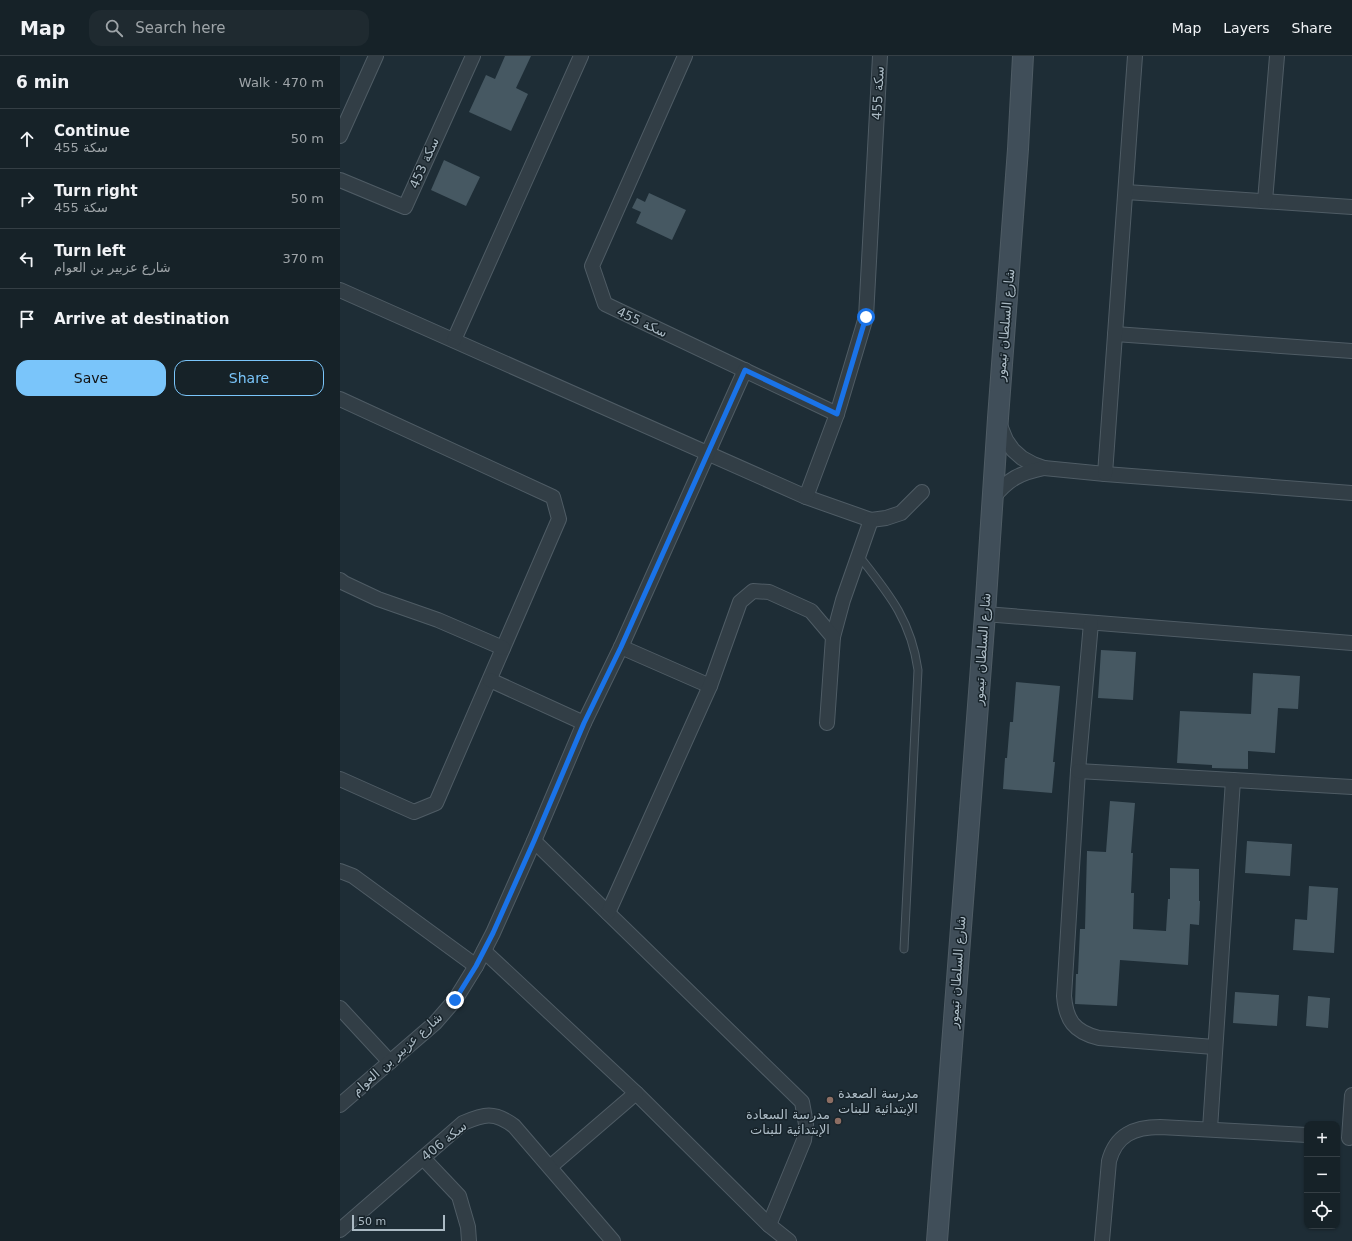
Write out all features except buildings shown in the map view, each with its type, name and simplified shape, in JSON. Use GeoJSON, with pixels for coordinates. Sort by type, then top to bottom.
{"type":"FeatureCollection","features":[{"type":"Feature","properties":{"kind":"main road","name":"شارع السلطان تيمور"},"geometry":{"type":"LineString","coordinates":[[927,1241],[981,526],[1013,56]]}},
{"type":"Feature","properties":{"kind":"main road","name":"شارع السلطان تيمور"},"geometry":{"type":"LineString","coordinates":[[937,1241],[985,614],[1018,157],[1023,56]]}},
{"type":"Feature","properties":{"kind":"street"},"geometry":{"type":"LineString","coordinates":[[340,136],[376,56]]}},
{"type":"Feature","properties":{"kind":"street","name":"سكة 453"},"geometry":{"type":"LineString","coordinates":[[340,180],[405,207],[473,56]]}},
{"type":"Feature","properties":{"kind":"street"},"geometry":{"type":"LineString","coordinates":[[454,340],[581,56]]}},
{"type":"Feature","properties":{"kind":"street","name":"سكة 455"},"geometry":{"type":"LineString","coordinates":[[685,56],[592,266],[605,304],[837,414]]}},
{"type":"Feature","properties":{"kind":"street","name":"سكة 455"},"geometry":{"type":"LineString","coordinates":[[806,497],[837,414],[866,317],[880,56]]}},
{"type":"Feature","properties":{"kind":"street"},"geometry":{"type":"LineString","coordinates":[[1105,474],[1135,56]]}},
{"type":"Feature","properties":{"kind":"street"},"geometry":{"type":"LineString","coordinates":[[1265,201],[1277,56]]}},
{"type":"Feature","properties":{"kind":"street"},"geometry":{"type":"LineString","coordinates":[[1126,192],[1352,206]]}},
{"type":"Feature","properties":{"kind":"street"},"geometry":{"type":"LineString","coordinates":[[340,290],[806,497],[871,520],[886,518],[901,512],[922,492]]}},
{"type":"Feature","properties":{"kind":"street"},"geometry":{"type":"LineString","coordinates":[[1115,334],[1352,351]]}},
{"type":"Feature","properties":{"kind":"street","name":"شارع عزبير بن العوام"},"geometry":{"type":"LineString","coordinates":[[340,1105],[435,1023],[455,1000],[476,966],[534,841],[584,723],[621,647],[745,370]]}},
{"type":"Feature","properties":{"kind":"street"},"geometry":{"type":"LineString","coordinates":[[340,399],[553,497],[559,519],[436,803],[414,812],[340,779]]}},
{"type":"Feature","properties":{"kind":"street"},"geometry":{"type":"LineString","coordinates":[[998,418],[1006,440],[1013,450],[1022,458],[1044,468],[1352,493]]}},
{"type":"Feature","properties":{"kind":"street"},"geometry":{"type":"LineString","coordinates":[[993,498],[1000,488],[1020,474],[1044,468]]}},
{"type":"Feature","properties":{"kind":"street"},"geometry":{"type":"LineString","coordinates":[[827,723],[833,637],[843,600],[871,520]]}},
{"type":"Feature","properties":{"kind":"street"},"geometry":{"type":"LineString","coordinates":[[340,580],[378,599],[438,620],[503,648]]}},
{"type":"Feature","properties":{"kind":"street"},"geometry":{"type":"LineString","coordinates":[[608,913],[710,686],[740,602],[752,591],[769,592],[811,611],[833,637]]}},
{"type":"Feature","properties":{"kind":"street"},"geometry":{"type":"LineString","coordinates":[[985,614],[1352,643]]}},
{"type":"Feature","properties":{"kind":"street"},"geometry":{"type":"LineString","coordinates":[[1091,623],[1078,771],[1064,996],[1067,1014],[1075,1027],[1090,1036],[1214,1048]]}},
{"type":"Feature","properties":{"kind":"street"},"geometry":{"type":"LineString","coordinates":[[621,647],[710,686]]}},
{"type":"Feature","properties":{"kind":"street"},"geometry":{"type":"LineString","coordinates":[[490,680],[584,723]]}},
{"type":"Feature","properties":{"kind":"street"},"geometry":{"type":"LineString","coordinates":[[1078,771],[1352,787]]}},
{"type":"Feature","properties":{"kind":"street"},"geometry":{"type":"LineString","coordinates":[[1210,1129],[1214,1048],[1233,780]]}},
{"type":"Feature","properties":{"kind":"street"},"geometry":{"type":"LineString","coordinates":[[534,841],[802,1102],[806,1124],[804,1140],[769,1225]]}},
{"type":"Feature","properties":{"kind":"street"},"geometry":{"type":"LineString","coordinates":[[340,871],[353,876],[476,966]]}},
{"type":"Feature","properties":{"kind":"street"},"geometry":{"type":"LineString","coordinates":[[484,951],[636,1093],[769,1225],[788,1241]]}},
{"type":"Feature","properties":{"kind":"street"},"geometry":{"type":"LineString","coordinates":[[340,1008],[390,1062]]}},
{"type":"Feature","properties":{"kind":"street"},"geometry":{"type":"LineString","coordinates":[[550,1168],[636,1093]]}},
{"type":"Feature","properties":{"kind":"street"},"geometry":{"type":"LineString","coordinates":[[1346,1138],[1352,1095]]}},
{"type":"Feature","properties":{"kind":"street","name":"سكة 406"},"geometry":{"type":"LineString","coordinates":[[340,1230],[463,1123],[477,1117],[490,1115],[504,1118],[514,1126],[613,1241]]}},
{"type":"Feature","properties":{"kind":"street"},"geometry":{"type":"LineString","coordinates":[[1102,1241],[1109,1162],[1118,1143],[1131,1132],[1149,1127],[1304,1135]]}},
{"type":"Feature","properties":{"kind":"street"},"geometry":{"type":"LineString","coordinates":[[423,1158],[459,1196],[468,1227],[469,1241]]}},
{"type":"Feature","properties":{"kind":"lane"},"geometry":{"type":"LineString","coordinates":[[858,556],[885,589],[910,633],[918,670],[904,949]]}},
{"type":"Feature","properties":{"kind":"place","name":"مدرسة الصعدة الإبتدائية للبنات"},"geometry":{"type":"Point","coordinates":[830,1100]}},
{"type":"Feature","properties":{"kind":"place","name":"مدرسة السعادة الإبتدائية للبنات"},"geometry":{"type":"Point","coordinates":[838,1121]}},
{"type":"Feature","properties":{"kind":"route"},"geometry":{"type":"LineString","coordinates":[[455,1000],[476,966],[493,933],[584,723],[621,647],[745,370],[837,414],[866,317]]}}]}
